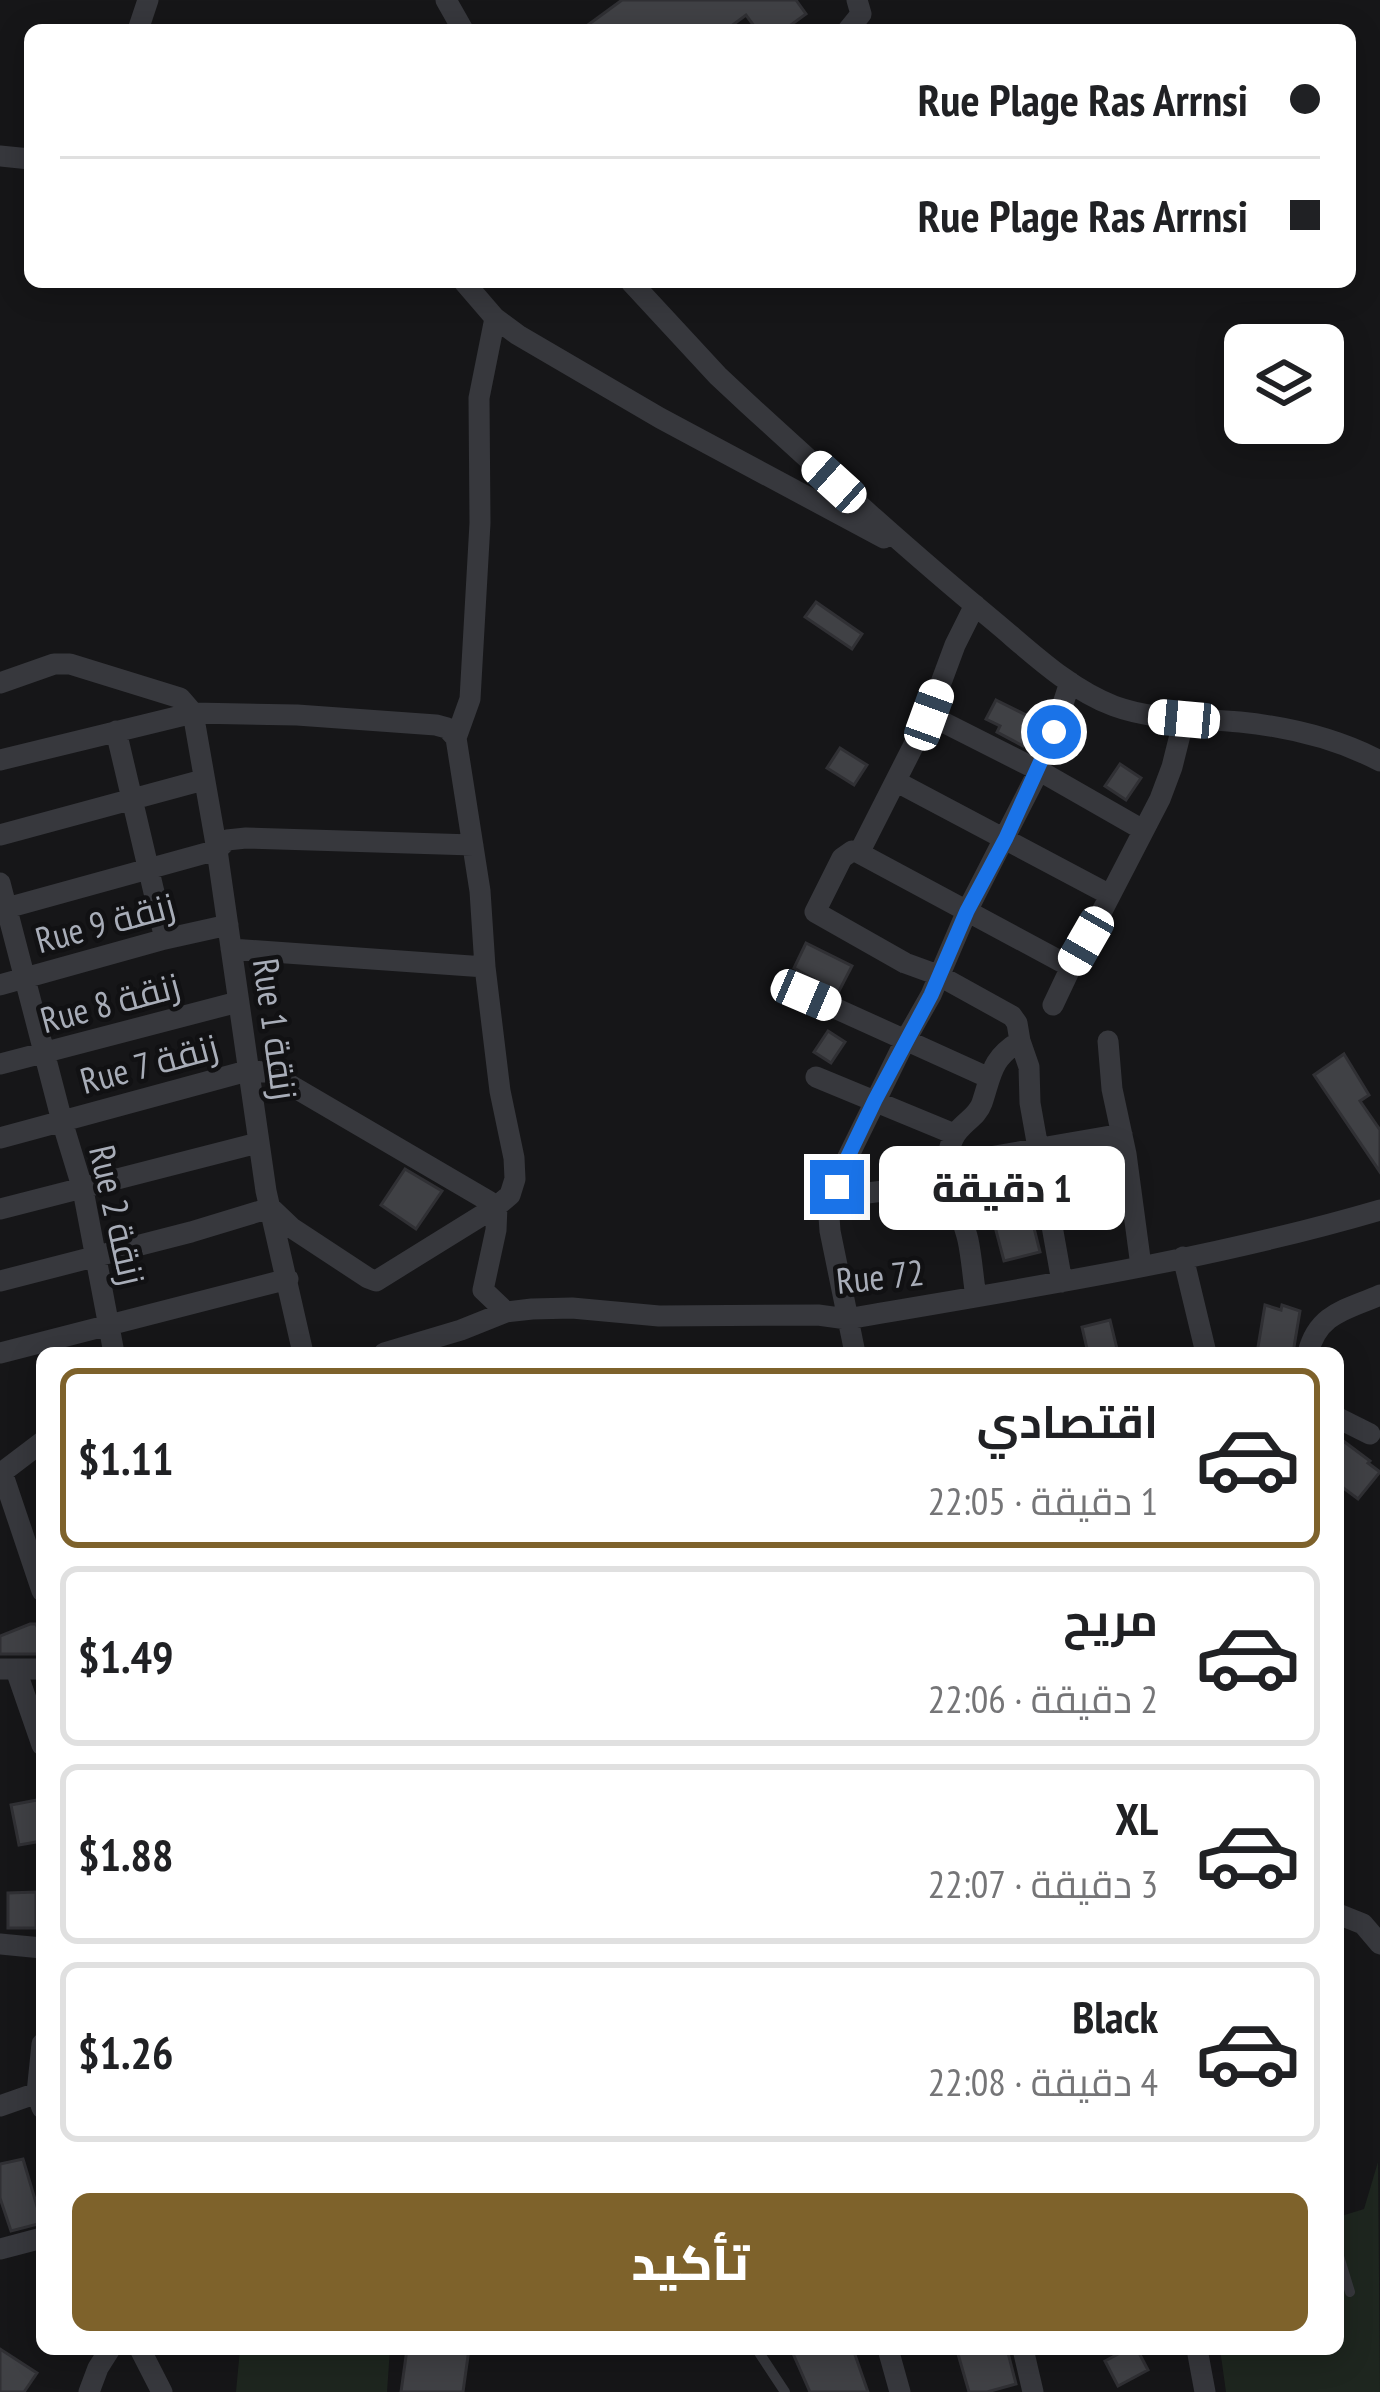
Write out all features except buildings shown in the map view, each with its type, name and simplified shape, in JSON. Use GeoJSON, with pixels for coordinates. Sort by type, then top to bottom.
{"type":"FeatureCollection","features":[{"type":"Feature","properties":{"kind":"street"},"geometry":{"type":"LineString","coordinates":[[469,288],[495,318],[518,335],[660,418],[921,558]]}},
{"type":"Feature","properties":{"kind":"street"},"geometry":{"type":"LineString","coordinates":[[637,288],[718,376],[975,605],[1070,682],[1134,712],[1302,732],[1380,761]]}},
{"type":"Feature","properties":{"kind":"street"},"geometry":{"type":"LineString","coordinates":[[456,738],[470,699],[480,523],[478,398],[495,318]]}},
{"type":"Feature","properties":{"kind":"street"},"geometry":{"type":"LineString","coordinates":[[859,853],[929,715],[975,605]]}},
{"type":"Feature","properties":{"kind":"street"},"geometry":{"type":"LineString","coordinates":[[0,683],[54,664],[70,664],[180,698],[193,712]]}},
{"type":"Feature","properties":{"kind":"street"},"geometry":{"type":"LineString","coordinates":[[854,1347],[830,1231],[842,1169],[1038,770],[1070,682]]}},
{"type":"Feature","properties":{"kind":"street"},"geometry":{"type":"LineString","coordinates":[[0,760],[193,712],[436,725],[451,731],[456,738],[480,891],[500,1091],[515,1179],[510,1195],[497,1206],[376,1281],[292,1228],[270,1208],[0,1281]]}},
{"type":"Feature","properties":{"kind":"street","name":"Rue 1 زنقة"},"geometry":{"type":"LineString","coordinates":[[193,712],[258,1143],[302,1347]]}},
{"type":"Feature","properties":{"kind":"street"},"geometry":{"type":"LineString","coordinates":[[929,715],[1144,830]]}},
{"type":"Feature","properties":{"kind":"street"},"geometry":{"type":"LineString","coordinates":[[1053,1005],[1164,790],[1184,719]]}},
{"type":"Feature","properties":{"kind":"street"},"geometry":{"type":"LineString","coordinates":[[116,731],[165,939]]}},
{"type":"Feature","properties":{"kind":"street"},"geometry":{"type":"LineString","coordinates":[[0,835],[203,780]]}},
{"type":"Feature","properties":{"kind":"street"},"geometry":{"type":"LineString","coordinates":[[897,782],[1110,895]]}},
{"type":"Feature","properties":{"kind":"street"},"geometry":{"type":"LineString","coordinates":[[3,909],[217,850],[227,840],[473,845]]}},
{"type":"Feature","properties":{"kind":"street"},"geometry":{"type":"LineString","coordinates":[[1062,1282],[1030,1103],[1029,1067],[1017,1023],[1012,1016],[938,975],[905,963],[815,910],[842,858],[852,851],[1071,967]]}},
{"type":"Feature","properties":{"kind":"street","name":"Rue 2 زنقة"},"geometry":{"type":"LineString","coordinates":[[0,883],[3,909],[83,1190],[113,1347]]}},
{"type":"Feature","properties":{"kind":"street","name":"Rue 9 زنقة"},"geometry":{"type":"LineString","coordinates":[[0,985],[228,925]]}},
{"type":"Feature","properties":{"kind":"street"},"geometry":{"type":"LineString","coordinates":[[231,949],[485,967]]}},
{"type":"Feature","properties":{"kind":"street"},"geometry":{"type":"LineString","coordinates":[[806,995],[988,1077]]}},
{"type":"Feature","properties":{"kind":"street","name":"Rue 8 زنقة"},"geometry":{"type":"LineString","coordinates":[[0,1064],[238,1002]]}},
{"type":"Feature","properties":{"kind":"street"},"geometry":{"type":"LineString","coordinates":[[976,1297],[968,1241],[949,1171],[954,1134],[981,1109],[988,1077],[1002,1052],[1020,1041]]}},
{"type":"Feature","properties":{"kind":"street"},"geometry":{"type":"LineString","coordinates":[[1108,1042],[1142,1266]]}},
{"type":"Feature","properties":{"kind":"street","name":"Rue 7 زنقة"},"geometry":{"type":"LineString","coordinates":[[0,1138],[247,1071],[268,1072],[497,1206]]}},
{"type":"Feature","properties":{"kind":"street"},"geometry":{"type":"LineString","coordinates":[[816,1077],[954,1134]]}},
{"type":"Feature","properties":{"kind":"street"},"geometry":{"type":"LineString","coordinates":[[836,1197],[899,1189],[1038,1147],[1122,1134]]}},
{"type":"Feature","properties":{"kind":"street"},"geometry":{"type":"LineString","coordinates":[[0,1209],[258,1143]]}},
{"type":"Feature","properties":{"kind":"street"},"geometry":{"type":"LineString","coordinates":[[497,1206],[483,1290],[506,1312]]}},
{"type":"Feature","properties":{"kind":"street","name":"Rue 72"},"geometry":{"type":"LineString","coordinates":[[404,1347],[506,1312],[572,1308],[659,1316],[772,1314],[847,1319],[1142,1266],[1379,1212]]}},
{"type":"Feature","properties":{"kind":"street"},"geometry":{"type":"LineString","coordinates":[[1183,1257],[1205,1347]]}},
{"type":"Feature","properties":{"kind":"street"},"geometry":{"type":"LineString","coordinates":[[0,1353],[288,1279]]}},
{"type":"Feature","properties":{"kind":"street"},"geometry":{"type":"LineString","coordinates":[[1310,1347],[1322,1322],[1380,1295]]}},
{"type":"Feature","properties":{"kind":"street"},"geometry":{"type":"LineString","coordinates":[[1344,1421],[1370,1435]]}},
{"type":"Feature","properties":{"kind":"street"},"geometry":{"type":"LineString","coordinates":[[36,1447],[1,1473],[36,1574]]}},
{"type":"Feature","properties":{"kind":"street"},"geometry":{"type":"LineString","coordinates":[[8,1669],[36,1732]]}},
{"type":"Feature","properties":{"kind":"street"},"geometry":{"type":"LineString","coordinates":[[1344,1916],[1363,1924],[1380,1944]]}},
{"type":"Feature","properties":{"kind":"street"},"geometry":{"type":"LineString","coordinates":[[0,1944],[36,1947]]}},
{"type":"Feature","properties":{"kind":"street"},"geometry":{"type":"LineString","coordinates":[[0,2106],[36,2101]]}},
{"type":"Feature","properties":{"kind":"street"},"geometry":{"type":"LineString","coordinates":[[0,2249],[36,2240]]}},
{"type":"Feature","properties":{"kind":"street"},"geometry":{"type":"LineString","coordinates":[[89,2392],[106,2355]]}},
{"type":"Feature","properties":{"kind":"street"},"geometry":{"type":"LineString","coordinates":[[143,2355],[162,2392]]}},
{"type":"Feature","properties":{"kind":"street"},"geometry":{"type":"LineString","coordinates":[[890,2355],[900,2392]]}},
{"type":"Feature","properties":{"kind":"street"},"geometry":{"type":"LineString","coordinates":[[1024,2355],[1033,2392]]}},
{"type":"Feature","properties":{"kind":"street"},"geometry":{"type":"LineString","coordinates":[[1198,2355],[1205,2392]]}},
{"type":"Feature","properties":{"kind":"lane"},"geometry":{"type":"LineString","coordinates":[[1344,2272],[1350,2292]]}},
{"type":"Feature","properties":{"kind":"lane"},"geometry":{"type":"LineString","coordinates":[[761,2355],[784,2392]]}},
{"type":"Feature","properties":{"kind":"shaded area"},"geometry":{"type":"Polygon","coordinates":[[[1378,2162],[1380,2392],[1226,2392],[1221,2355],[1344,2355],[1344,2215],[1364,2209],[1378,2162]]]}},
{"type":"Feature","properties":{"kind":"shaded area"},"geometry":{"type":"Polygon","coordinates":[[[239,2355],[390,2355],[387,2392],[236,2392],[239,2355]]]}},
{"type":"Feature","properties":{"kind":"route"},"geometry":{"type":"LineString","coordinates":[[837,1187],[1054,732]]}}]}
